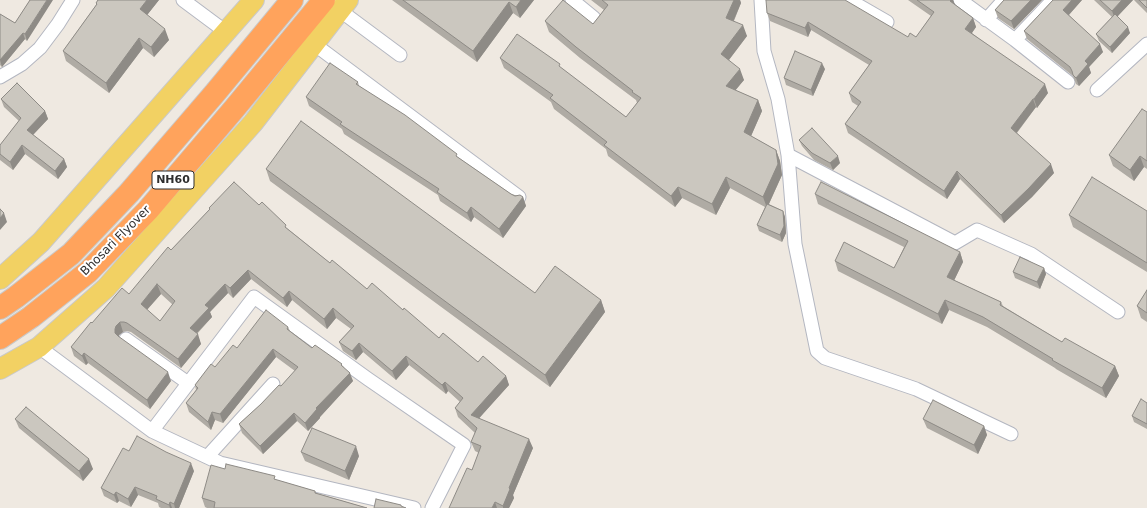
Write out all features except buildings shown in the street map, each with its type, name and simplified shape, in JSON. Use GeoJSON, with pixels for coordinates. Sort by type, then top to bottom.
{"type":"FeatureCollection","features":[{"type":"Feature","properties":{"kind":"highway","name":"Bhosari Flyover"},"geometry":{"type":"LineString","coordinates":[[0,308],[71,254],[129,193],[292,0]]}},
{"type":"Feature","properties":{"kind":"highway","name":"Bhosari Flyover"},"geometry":{"type":"LineString","coordinates":[[0,338],[31,317],[88,272],[148,210],[234,109],[334,2]]}},
{"type":"Feature","properties":{"kind":"main road"},"geometry":{"type":"LineString","coordinates":[[0,279],[41,242],[254,0]]}},
{"type":"Feature","properties":{"kind":"main road"},"geometry":{"type":"LineString","coordinates":[[0,369],[39,347],[106,288],[253,123],[314,44],[334,2]]}},
{"type":"Feature","properties":{"kind":"street"},"geometry":{"type":"LineString","coordinates":[[0,77],[22,64],[40,48],[58,24],[73,0]]}},
{"type":"Feature","properties":{"kind":"street"},"geometry":{"type":"LineString","coordinates":[[183,0],[226,32]]}},
{"type":"Feature","properties":{"kind":"street"},"geometry":{"type":"LineString","coordinates":[[572,0],[594,18]]}},
{"type":"Feature","properties":{"kind":"street"},"geometry":{"type":"LineString","coordinates":[[761,0],[764,51],[778,99],[788,155],[795,244],[818,351],[825,358],[916,389],[1011,434]]}},
{"type":"Feature","properties":{"kind":"street"},"geometry":{"type":"LineString","coordinates":[[849,0],[887,22]]}},
{"type":"Feature","properties":{"kind":"street"},"geometry":{"type":"LineString","coordinates":[[960,0],[1015,40],[1068,82]]}},
{"type":"Feature","properties":{"kind":"street"},"geometry":{"type":"LineString","coordinates":[[986,20],[1004,0]]}},
{"type":"Feature","properties":{"kind":"street"},"geometry":{"type":"LineString","coordinates":[[1015,40],[1053,0]]}},
{"type":"Feature","properties":{"kind":"street"},"geometry":{"type":"LineString","coordinates":[[334,2],[400,55]]}},
{"type":"Feature","properties":{"kind":"street"},"geometry":{"type":"LineString","coordinates":[[314,44],[519,197]]}},
{"type":"Feature","properties":{"kind":"street"},"geometry":{"type":"LineString","coordinates":[[1097,90],[1147,44]]}},
{"type":"Feature","properties":{"kind":"street"},"geometry":{"type":"LineString","coordinates":[[788,155],[955,243],[977,230],[1031,254],[1118,312]]}},
{"type":"Feature","properties":{"kind":"street"},"geometry":{"type":"LineString","coordinates":[[152,431],[254,297],[368,379],[464,445],[432,508]]}},
{"type":"Feature","properties":{"kind":"street"},"geometry":{"type":"LineString","coordinates":[[126,339],[188,383]]}},
{"type":"Feature","properties":{"kind":"street"},"geometry":{"type":"LineString","coordinates":[[39,347],[152,431],[220,463],[414,508]]}},
{"type":"Feature","properties":{"kind":"street"},"geometry":{"type":"LineString","coordinates":[[207,457],[272,384]]}}]}
